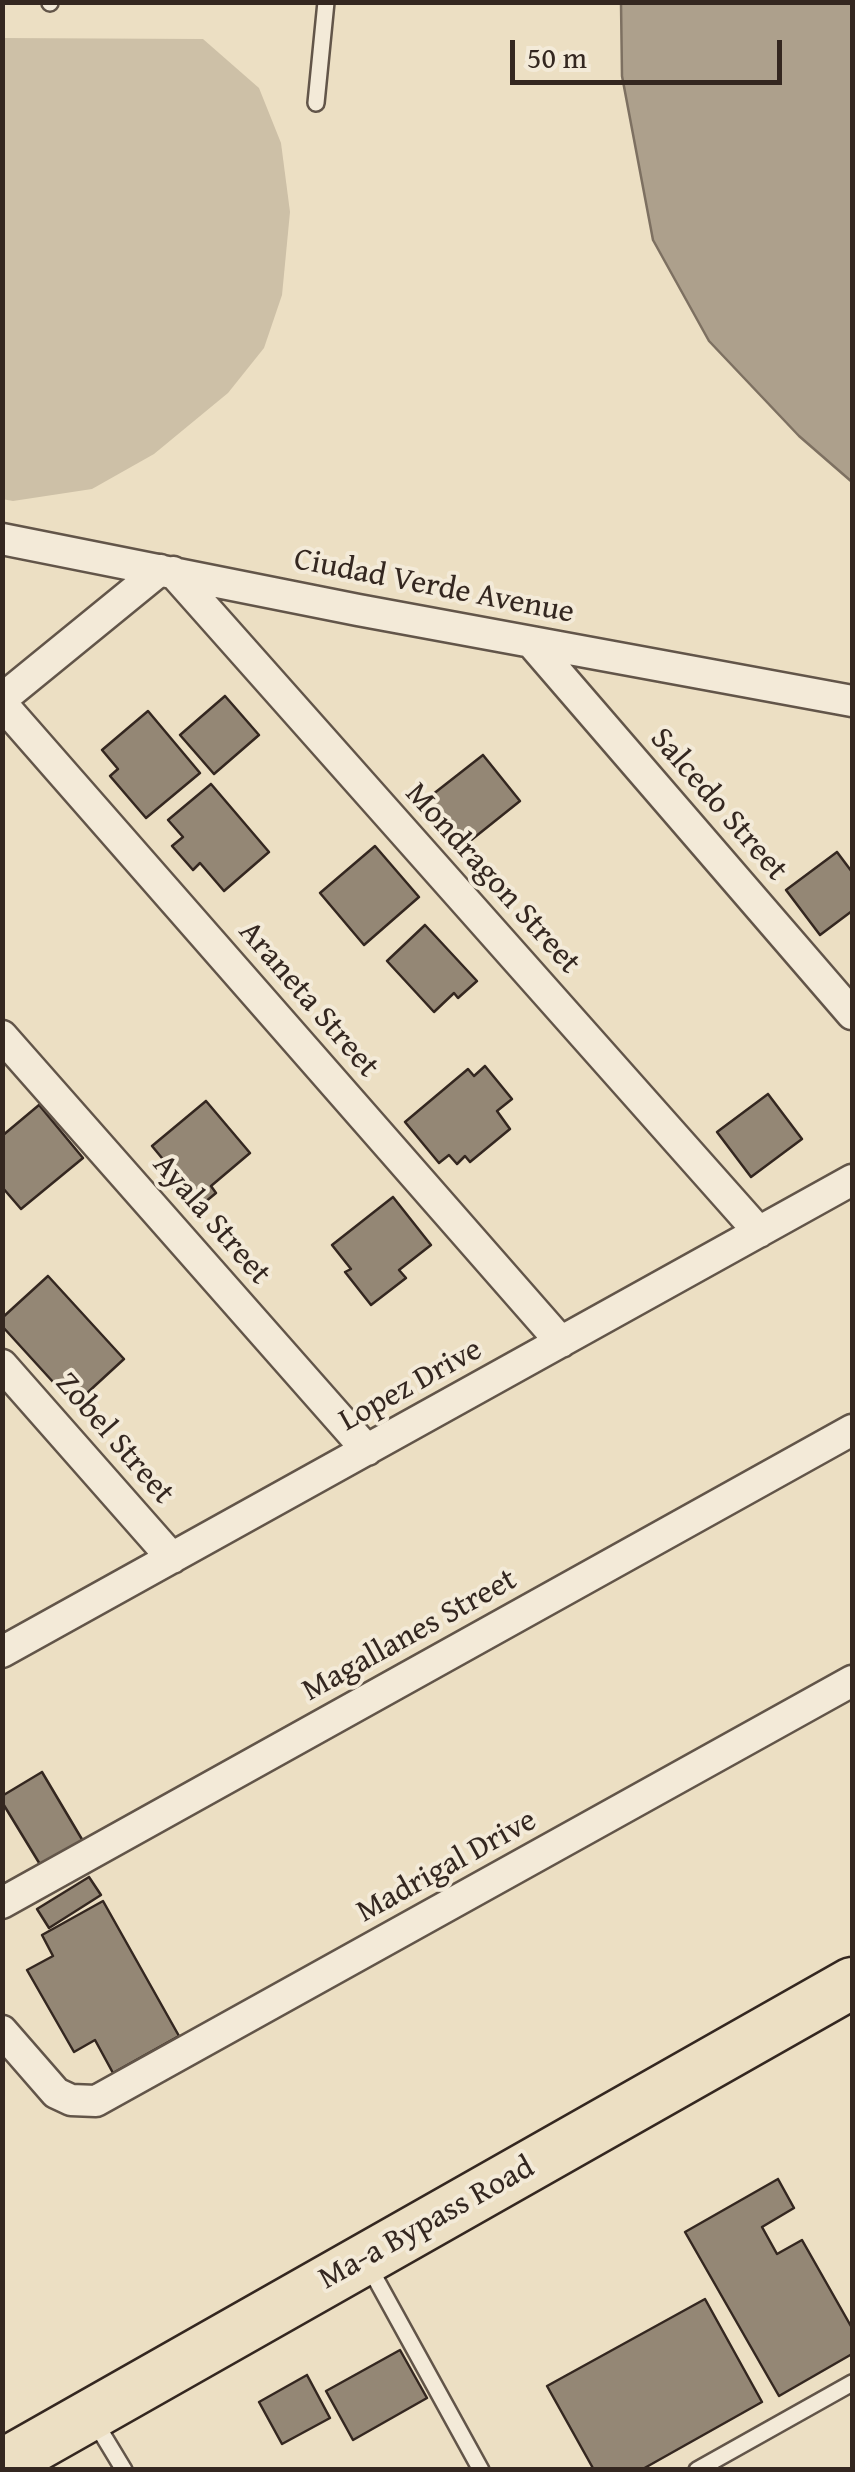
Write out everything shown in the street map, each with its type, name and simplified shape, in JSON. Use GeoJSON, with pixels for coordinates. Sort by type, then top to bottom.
{"type":"FeatureCollection","features":[{"type":"Feature","properties":{"kind":"main road","name":"Ma-a Bypass Road"},"geometry":{"type":"LineString","coordinates":[[2,2465],[852,1983]]}},
{"type":"Feature","properties":{"kind":"street","name":"Ciudad Verde Avenue"},"geometry":{"type":"LineString","coordinates":[[2,539],[852,700]]}},
{"type":"Feature","properties":{"kind":"street"},"geometry":{"type":"LineString","coordinates":[[2,702],[167,571]]}},
{"type":"Feature","properties":{"kind":"street","name":"Mondragon Street"},"geometry":{"type":"LineString","coordinates":[[167,571],[760,1232]]}},
{"type":"Feature","properties":{"kind":"street","name":"Salcedo Street"},"geometry":{"type":"LineString","coordinates":[[531,642],[852,1014]]}},
{"type":"Feature","properties":{"kind":"street","name":"Araneta Street"},"geometry":{"type":"LineString","coordinates":[[2,702],[561,1342]]}},
{"type":"Feature","properties":{"kind":"street","name":"Ayala Street"},"geometry":{"type":"LineString","coordinates":[[2,1036],[368,1450]]}},
{"type":"Feature","properties":{"kind":"street","name":"Lopez Drive"},"geometry":{"type":"LineString","coordinates":[[2,1652],[852,1180]]}},
{"type":"Feature","properties":{"kind":"street","name":"Zobel Street"},"geometry":{"type":"LineString","coordinates":[[2,1365],[172,1558]]}},
{"type":"Feature","properties":{"kind":"street","name":"Magallanes Street"},"geometry":{"type":"LineString","coordinates":[[2,1904],[852,1430]]}},
{"type":"Feature","properties":{"kind":"street","name":"Madrigal Drive"},"geometry":{"type":"LineString","coordinates":[[2,2031],[56,2093],[71,2100],[96,2101],[852,1680]]}},
{"type":"Feature","properties":{"kind":"lane"},"geometry":{"type":"LineString","coordinates":[[316,103],[326,2]]}},
{"type":"Feature","properties":{"kind":"lane"},"geometry":{"type":"LineString","coordinates":[[365,2258],[481,2470]]}},
{"type":"Feature","properties":{"kind":"lane"},"geometry":{"type":"LineString","coordinates":[[696,2470],[852,2382]]}},
{"type":"Feature","properties":{"kind":"lane"},"geometry":{"type":"LineString","coordinates":[[91,2415],[124,2470]]}},
{"type":"Feature","properties":{"kind":"shaded area"},"geometry":{"type":"Polygon","coordinates":[[[621,3],[852,3],[852,482],[799,436],[709,341],[653,240],[622,76],[621,3]]]}},
{"type":"Feature","properties":{"kind":"shaded area"},"geometry":{"type":"Polygon","coordinates":[[[2,38],[203,39],[259,88],[281,143],[290,212],[282,295],[264,348],[228,393],[154,454],[92,489],[13,501],[2,499],[2,38]]]}},
{"type":"Feature","properties":{"kind":"building"},"geometry":{"type":"Polygon","coordinates":[[[225,696],[259,735],[214,774],[180,735],[225,696]]]}},
{"type":"Feature","properties":{"kind":"building"},"geometry":{"type":"Polygon","coordinates":[[[148,711],[200,773],[146,818],[110,776],[118,769],[102,750],[148,711]]]}},
{"type":"Feature","properties":{"kind":"building"},"geometry":{"type":"Polygon","coordinates":[[[483,755],[520,801],[460,849],[423,802],[483,755]]]}},
{"type":"Feature","properties":{"kind":"building"},"geometry":{"type":"Polygon","coordinates":[[[211,784],[269,852],[224,891],[200,863],[193,870],[172,846],[183,837],[168,820],[211,784]]]}},
{"type":"Feature","properties":{"kind":"building"},"geometry":{"type":"Polygon","coordinates":[[[375,846],[419,897],[364,945],[320,893],[375,846]]]}},
{"type":"Feature","properties":{"kind":"building"},"geometry":{"type":"Polygon","coordinates":[[[837,852],[852,872],[852,911],[820,935],[786,890],[837,852]]]}},
{"type":"Feature","properties":{"kind":"building"},"geometry":{"type":"Polygon","coordinates":[[[425,925],[477,981],[458,998],[454,993],[434,1012],[387,961],[425,925]]]}},
{"type":"Feature","properties":{"kind":"building"},"geometry":{"type":"Polygon","coordinates":[[[485,1066],[512,1099],[497,1111],[510,1129],[470,1162],[465,1156],[457,1164],[449,1155],[439,1163],[405,1122],[468,1069],[474,1076],[485,1066]]]}},
{"type":"Feature","properties":{"kind":"building"},"geometry":{"type":"Polygon","coordinates":[[[768,1094],[802,1139],[751,1177],[717,1132],[768,1094]]]}},
{"type":"Feature","properties":{"kind":"building"},"geometry":{"type":"Polygon","coordinates":[[[206,1101],[250,1153],[211,1186],[216,1193],[193,1212],[167,1182],[176,1175],[152,1146],[206,1101]]]}},
{"type":"Feature","properties":{"kind":"building"},"geometry":{"type":"Polygon","coordinates":[[[39,1105],[83,1158],[21,1209],[2,1187],[2,1136],[39,1105]]]}},
{"type":"Feature","properties":{"kind":"building"},"geometry":{"type":"Polygon","coordinates":[[[393,1197],[431,1245],[399,1270],[406,1278],[371,1305],[345,1272],[351,1269],[332,1245],[393,1197]]]}},
{"type":"Feature","properties":{"kind":"building"},"geometry":{"type":"Polygon","coordinates":[[[48,1276],[124,1359],[74,1405],[2,1326],[2,1318],[48,1276]]]}},
{"type":"Feature","properties":{"kind":"building"},"geometry":{"type":"Polygon","coordinates":[[[42,1772],[83,1841],[41,1866],[2,1796],[42,1772]]]}},
{"type":"Feature","properties":{"kind":"building"},"geometry":{"type":"Polygon","coordinates":[[[89,1877],[101,1895],[49,1928],[37,1909],[89,1877]]]}},
{"type":"Feature","properties":{"kind":"building"},"geometry":{"type":"Polygon","coordinates":[[[103,1901],[179,2036],[113,2073],[95,2040],[74,2052],[27,1970],[53,1956],[42,1935],[103,1901]]]}},
{"type":"Feature","properties":{"kind":"building"},"geometry":{"type":"Polygon","coordinates":[[[778,2179],[794,2208],[762,2227],[777,2254],[802,2240],[852,2328],[852,2354],[779,2396],[685,2232],[778,2179]]]}},
{"type":"Feature","properties":{"kind":"building"},"geometry":{"type":"Polygon","coordinates":[[[705,2299],[762,2402],[641,2470],[594,2470],[547,2386],[705,2299]]]}},
{"type":"Feature","properties":{"kind":"building"},"geometry":{"type":"Polygon","coordinates":[[[400,2350],[427,2398],[353,2440],[326,2391],[400,2350]]]}},
{"type":"Feature","properties":{"kind":"building"},"geometry":{"type":"Polygon","coordinates":[[[307,2375],[330,2418],[282,2444],[259,2402],[307,2375]]]}}]}
